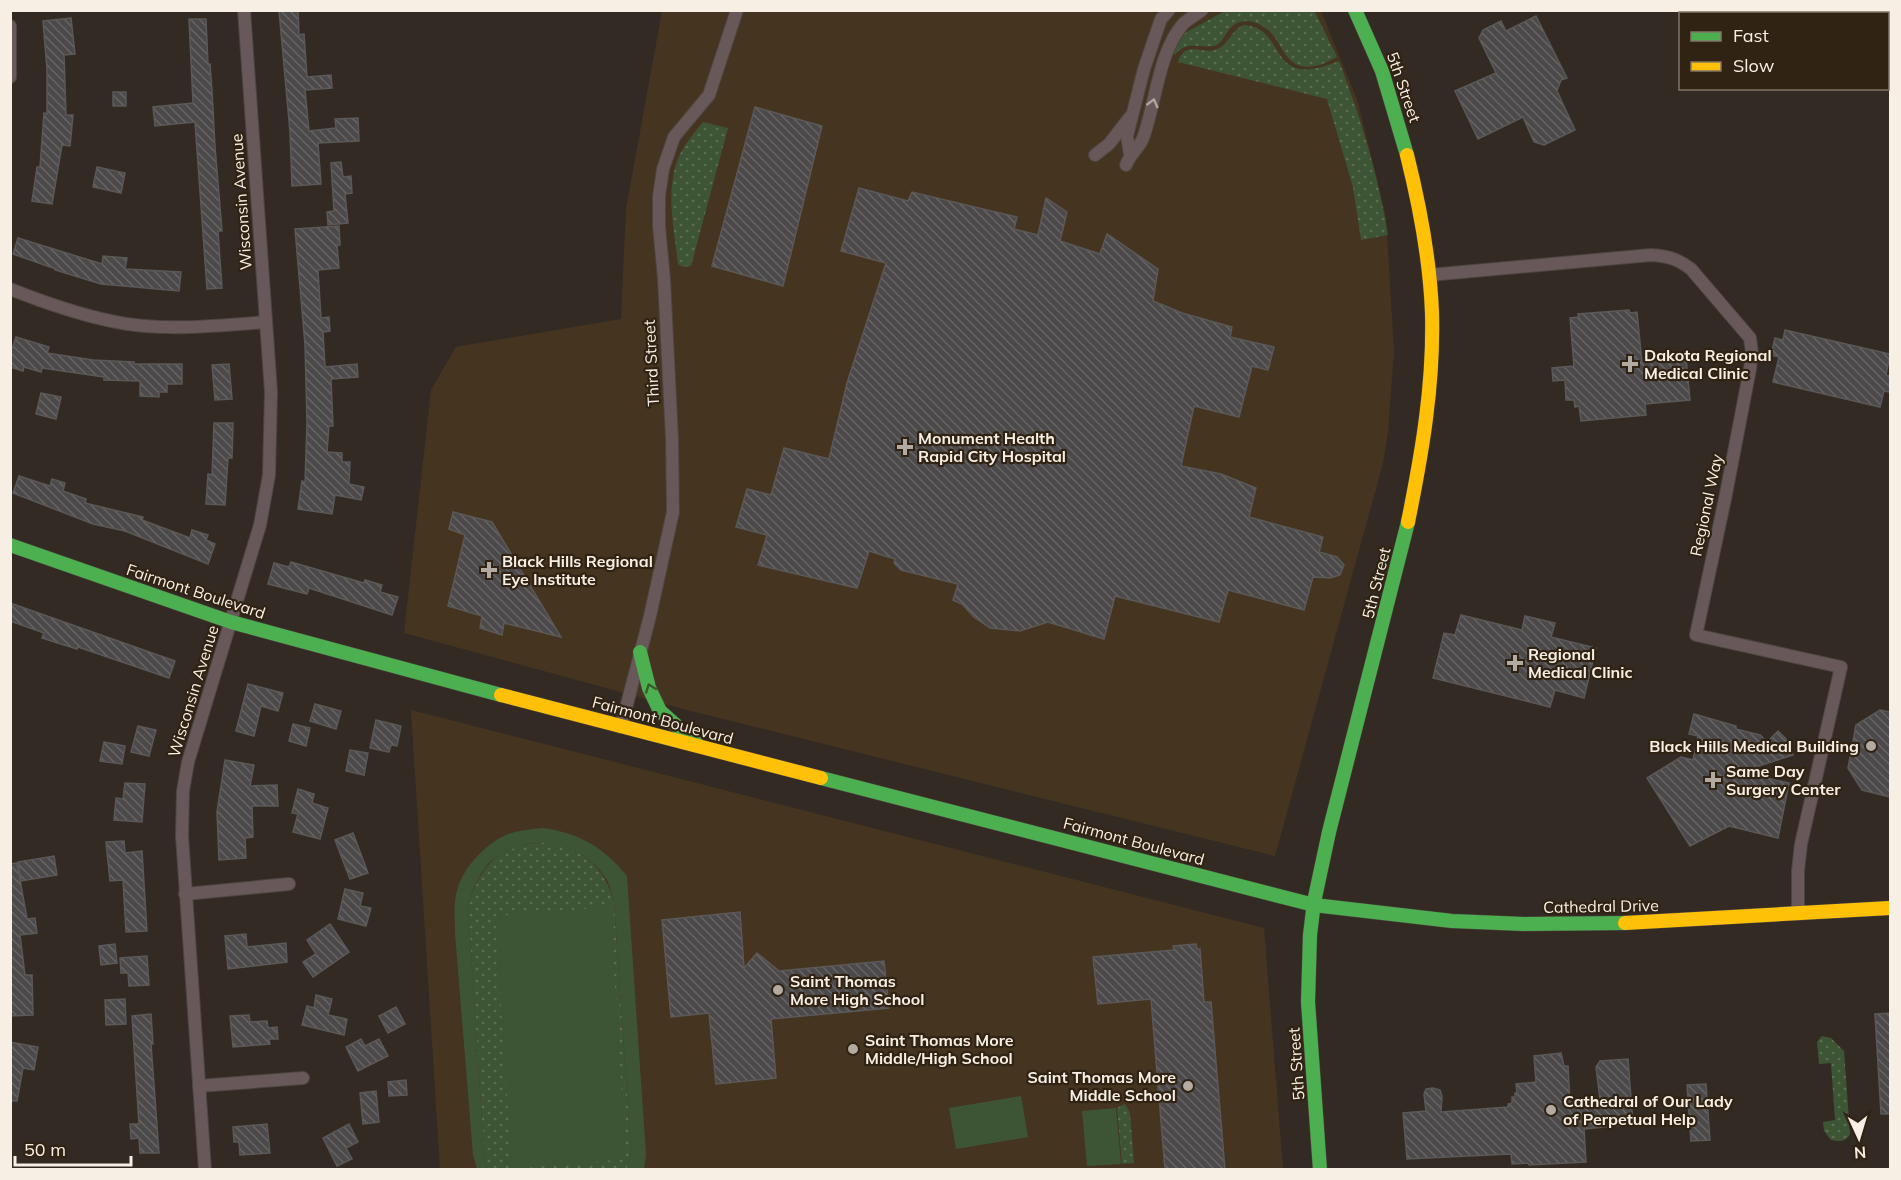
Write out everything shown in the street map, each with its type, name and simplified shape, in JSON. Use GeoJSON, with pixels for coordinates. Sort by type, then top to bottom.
{"type":"FeatureCollection","features":[{"type":"Feature","properties":{"kind":"main road","name":"5th Street"},"geometry":{"type":"LineString","coordinates":[[1320,1170],[1310,1034],[1310,956],[1314,905],[1327,843],[1415,494],[1431,368],[1432,315],[1423,226],[1402,135],[1375,52],[1355,10]]}},
{"type":"Feature","properties":{"kind":"main road","name":"Fairmont Boulevard"},"geometry":{"type":"LineString","coordinates":[[10,545],[231,622],[621,727],[1314,905]]}},
{"type":"Feature","properties":{"kind":"main road"},"geometry":{"type":"LineString","coordinates":[[640,652],[649,688],[660,711],[700,747]]}},
{"type":"Feature","properties":{"kind":"main road","name":"Cathedral Drive"},"geometry":{"type":"LineString","coordinates":[[1314,905],[1425,919],[1497,923],[1619,923],[1890,908]]}},
{"type":"Feature","properties":{"kind":"street","name":"Wisconsin Avenue"},"geometry":{"type":"LineString","coordinates":[[204,1170],[185,894],[182,836],[183,791],[188,762],[260,525],[269,475],[271,392],[244,10]]}},
{"type":"Feature","properties":{"kind":"street","name":"Third Street"},"geometry":{"type":"LineString","coordinates":[[621,727],[673,512],[672,439],[659,226],[659,196],[663,169],[674,137],[709,95],[737,10]]}},
{"type":"Feature","properties":{"kind":"street"},"geometry":{"type":"LineString","coordinates":[[1169,10],[1161,19],[1144,69],[1127,136],[1128,160],[1143,141],[1171,42],[1184,23],[1202,10]]}},
{"type":"Feature","properties":{"kind":"street"},"geometry":{"type":"LineString","coordinates":[[10,26],[10,77]]}},
{"type":"Feature","properties":{"kind":"street"},"geometry":{"type":"LineString","coordinates":[[1095,156],[1109,144],[1132,114]]}},
{"type":"Feature","properties":{"kind":"street","name":"Regional Way"},"geometry":{"type":"LineString","coordinates":[[1429,275],[1651,255],[1668,256],[1680,260],[1691,269],[1750,338],[1752,352],[1748,380],[1696,635],[1841,667],[1801,844],[1798,914]]}},
{"type":"Feature","properties":{"kind":"street"},"geometry":{"type":"LineString","coordinates":[[10,289],[76,312],[112,322],[135,325],[205,327],[266,322]]}},
{"type":"Feature","properties":{"kind":"street"},"geometry":{"type":"LineString","coordinates":[[185,894],[289,884]]}},
{"type":"Feature","properties":{"kind":"street"},"geometry":{"type":"LineString","coordinates":[[199,1086],[303,1078]]}},
{"type":"Feature","properties":{"kind":"shaded area","name":"Monument Health Rapid City Hospital"},"geometry":{"type":"Polygon","coordinates":[[[662,11],[1321,11],[1358,102],[1386,217],[1394,351],[1388,432],[1383,463],[1275,856],[687,710],[404,633],[431,390],[456,347],[621,319],[626,209],[662,11]]]}},
{"type":"Feature","properties":{"kind":"shaded area","name":"Saint Thomas More Middle/High School"},"geometry":{"type":"Polygon","coordinates":[[[411,710],[1264,928],[1283,1169],[440,1169],[411,710]]]}},
{"type":"Feature","properties":{"kind":"green space"},"geometry":{"type":"Polygon","coordinates":[[[1314,10],[1337,57],[1324,64],[1306,67],[1293,63],[1270,31],[1251,21],[1235,24],[1217,45],[1184,47],[1175,55],[1172,52],[1185,33],[1225,11],[1314,10]]]}},
{"type":"Feature","properties":{"kind":"green space"},"geometry":{"type":"Polygon","coordinates":[[[1244,25],[1258,29],[1267,36],[1288,64],[1299,69],[1316,68],[1339,61],[1368,147],[1388,235],[1361,240],[1353,187],[1327,99],[1178,62],[1185,51],[1194,49],[1209,51],[1220,48],[1239,27],[1244,25]]]}},
{"type":"Feature","properties":{"kind":"green space"},"geometry":{"type":"Polygon","coordinates":[[[703,122],[728,128],[691,266],[683,267],[678,264],[673,222],[673,179],[681,152],[703,122]]]}},
{"type":"Feature","properties":{"kind":"green space"},"geometry":{"type":"Polygon","coordinates":[[[544,828],[569,834],[590,843],[609,857],[627,876],[646,1155],[644,1169],[627,1169],[631,1152],[614,901],[611,890],[599,870],[580,853],[557,844],[532,843],[520,846],[491,861],[478,879],[468,905],[487,1169],[477,1169],[473,1155],[455,933],[456,893],[471,863],[492,843],[508,834],[544,828]]]}},
{"type":"Feature","properties":{"kind":"green space"},"geometry":{"type":"Polygon","coordinates":[[[551,842],[574,850],[592,863],[605,880],[614,902],[631,1152],[627,1169],[487,1169],[468,905],[480,876],[497,857],[519,846],[551,842]]]}},
{"type":"Feature","properties":{"kind":"green space"},"geometry":{"type":"Polygon","coordinates":[[[610,907],[626,1159],[512,1169],[495,916],[610,907]]]}},
{"type":"Feature","properties":{"kind":"green space"},"geometry":{"type":"Polygon","coordinates":[[[1822,1036],[1831,1038],[1844,1051],[1850,1134],[1842,1141],[1831,1140],[1824,1131],[1823,1122],[1835,1120],[1831,1063],[1819,1064],[1817,1042],[1822,1036]]]}},
{"type":"Feature","properties":{"kind":"green space"},"geometry":{"type":"Polygon","coordinates":[[[1021,1096],[1028,1137],[956,1149],[949,1108],[1021,1096]]]}},
{"type":"Feature","properties":{"kind":"green space"},"geometry":{"type":"Polygon","coordinates":[[[1125,1104],[1130,1113],[1134,1163],[1122,1164],[1117,1108],[1125,1104]]]}},
{"type":"Feature","properties":{"kind":"green space"},"geometry":{"type":"Polygon","coordinates":[[[1116,1108],[1121,1164],[1087,1166],[1082,1111],[1116,1108]]]}},
{"type":"Feature","properties":{"kind":"building"},"geometry":{"type":"Polygon","coordinates":[[[279,10],[298,10],[299,35],[304,34],[307,77],[331,75],[332,88],[305,90],[309,131],[336,128],[335,119],[358,118],[359,141],[318,143],[321,184],[292,186],[290,132],[279,10]]]}},
{"type":"Feature","properties":{"kind":"building"},"geometry":{"type":"Polygon","coordinates":[[[1536,16],[1567,78],[1561,80],[1557,91],[1575,130],[1544,145],[1534,142],[1523,117],[1478,139],[1455,91],[1496,73],[1479,38],[1483,30],[1501,21],[1506,31],[1536,16]]]}},
{"type":"Feature","properties":{"kind":"building"},"geometry":{"type":"Polygon","coordinates":[[[71,18],[75,54],[64,55],[66,115],[73,115],[70,146],[62,145],[52,204],[32,201],[37,167],[40,167],[44,113],[47,114],[47,69],[43,21],[71,18]]]}},
{"type":"Feature","properties":{"kind":"building"},"geometry":{"type":"Polygon","coordinates":[[[189,19],[206,19],[222,231],[218,231],[222,288],[207,289],[195,122],[155,126],[153,107],[193,103],[189,19]]]}},
{"type":"Feature","properties":{"kind":"building"},"geometry":{"type":"Polygon","coordinates":[[[113,92],[126,92],[126,106],[113,106],[113,92]]]}},
{"type":"Feature","properties":{"kind":"building"},"geometry":{"type":"Polygon","coordinates":[[[755,107],[822,126],[783,286],[712,266],[755,107]]]}},
{"type":"Feature","properties":{"kind":"building"},"geometry":{"type":"Polygon","coordinates":[[[341,162],[343,177],[351,176],[352,193],[345,194],[348,223],[328,225],[327,212],[334,211],[331,163],[341,162]]]}},
{"type":"Feature","properties":{"kind":"building"},"geometry":{"type":"Polygon","coordinates":[[[97,167],[125,173],[121,193],[93,187],[97,167]]]}},
{"type":"Feature","properties":{"kind":"building","name":"Monument Health Rapid City Hospital"},"geometry":{"type":"Polygon","coordinates":[[[859,188],[908,201],[912,192],[1017,217],[1014,229],[1038,235],[1046,198],[1067,212],[1060,241],[1100,254],[1107,234],[1158,269],[1153,301],[1182,313],[1232,327],[1230,337],[1274,347],[1268,370],[1252,366],[1239,417],[1194,406],[1181,466],[1221,474],[1256,488],[1249,517],[1323,537],[1319,552],[1337,557],[1344,565],[1340,575],[1330,578],[1313,577],[1304,610],[1228,590],[1219,622],[1115,596],[1104,639],[1048,622],[1020,631],[990,628],[974,617],[962,604],[953,600],[958,584],[901,570],[894,563],[895,559],[869,551],[857,588],[758,565],[767,535],[736,527],[747,489],[771,495],[784,448],[829,459],[847,383],[886,263],[841,251],[859,188]]]}},
{"type":"Feature","properties":{"kind":"building"},"geometry":{"type":"Polygon","coordinates":[[[339,226],[340,245],[337,245],[339,268],[318,270],[321,318],[329,317],[330,331],[323,332],[325,367],[357,364],[358,377],[331,379],[333,426],[329,426],[327,452],[342,453],[342,462],[350,462],[349,484],[364,487],[361,500],[335,495],[332,514],[298,509],[302,481],[305,482],[307,423],[305,345],[295,229],[339,226]]]}},
{"type":"Feature","properties":{"kind":"building"},"geometry":{"type":"Polygon","coordinates":[[[18,238],[102,264],[103,256],[127,258],[125,269],[181,272],[179,291],[101,284],[55,270],[13,254],[18,238]]]}},
{"type":"Feature","properties":{"kind":"building","name":"Dakota Regional Medical Clinic"},"geometry":{"type":"Polygon","coordinates":[[[1629,310],[1630,313],[1637,312],[1642,363],[1686,358],[1690,400],[1645,404],[1646,415],[1581,421],[1579,406],[1575,407],[1574,400],[1566,400],[1565,380],[1553,381],[1552,368],[1574,366],[1570,318],[1579,317],[1578,314],[1629,310]]]}},
{"type":"Feature","properties":{"kind":"building"},"geometry":{"type":"Polygon","coordinates":[[[1785,330],[1890,354],[1886,375],[1890,376],[1890,392],[1884,391],[1880,407],[1773,382],[1779,357],[1771,355],[1775,338],[1783,340],[1785,330]]]}},
{"type":"Feature","properties":{"kind":"building"},"geometry":{"type":"Polygon","coordinates":[[[16,337],[49,347],[47,353],[93,360],[134,362],[134,364],[182,364],[182,384],[167,384],[167,392],[159,392],[159,397],[140,396],[140,381],[104,380],[104,377],[42,368],[41,372],[24,367],[23,371],[10,367],[10,355],[16,337]]]}},
{"type":"Feature","properties":{"kind":"building"},"geometry":{"type":"Polygon","coordinates":[[[229,364],[232,399],[215,400],[212,365],[229,364]]]}},
{"type":"Feature","properties":{"kind":"building"},"geometry":{"type":"Polygon","coordinates":[[[41,393],[61,397],[56,419],[36,414],[41,393]]]}},
{"type":"Feature","properties":{"kind":"building"},"geometry":{"type":"Polygon","coordinates":[[[214,423],[233,423],[232,458],[228,458],[225,505],[206,504],[208,474],[212,475],[214,423]]]}},
{"type":"Feature","properties":{"kind":"building"},"geometry":{"type":"Polygon","coordinates":[[[19,476],[50,486],[52,479],[65,483],[63,491],[86,499],[85,503],[143,517],[142,520],[190,538],[192,530],[208,535],[206,540],[215,544],[208,564],[125,531],[93,524],[13,493],[19,476]]]}},
{"type":"Feature","properties":{"kind":"building","name":"Black Hills Regional Eye Institute"},"geometry":{"type":"Polygon","coordinates":[[[453,512],[492,522],[561,637],[504,623],[502,635],[480,628],[482,616],[448,606],[465,535],[449,529],[453,512]]]}},
{"type":"Feature","properties":{"kind":"building"},"geometry":{"type":"Polygon","coordinates":[[[291,562],[364,583],[365,580],[382,585],[380,592],[398,597],[392,615],[309,588],[307,594],[268,584],[274,563],[289,567],[291,562]]]}},
{"type":"Feature","properties":{"kind":"building"},"geometry":{"type":"Polygon","coordinates":[[[10,603],[175,661],[169,678],[78,647],[77,649],[42,638],[44,633],[10,621],[10,603]]]}},
{"type":"Feature","properties":{"kind":"building","name":"Regional Medical Clinic"},"geometry":{"type":"Polygon","coordinates":[[[1461,615],[1522,630],[1525,616],[1555,623],[1551,637],[1596,648],[1584,698],[1555,690],[1550,707],[1433,678],[1444,633],[1455,635],[1461,615]]]}},
{"type":"Feature","properties":{"kind":"building"},"geometry":{"type":"Polygon","coordinates":[[[248,684],[283,693],[278,711],[261,706],[254,736],[236,731],[248,684]]]}},
{"type":"Feature","properties":{"kind":"building"},"geometry":{"type":"Polygon","coordinates":[[[315,704],[341,711],[336,729],[310,721],[315,704]]]}},
{"type":"Feature","properties":{"kind":"building","name":"Black Hills Medical Building"},"geometry":{"type":"Polygon","coordinates":[[[1880,710],[1890,712],[1890,797],[1862,790],[1848,768],[1856,725],[1880,710]]]}},
{"type":"Feature","properties":{"kind":"building","name":"Same Day Surgery Center"},"geometry":{"type":"Polygon","coordinates":[[[1694,714],[1760,735],[1767,742],[1778,731],[1787,740],[1793,755],[1740,772],[1789,783],[1778,838],[1729,826],[1690,846],[1647,778],[1681,757],[1693,760],[1698,736],[1689,734],[1694,714]]]}},
{"type":"Feature","properties":{"kind":"building"},"geometry":{"type":"Polygon","coordinates":[[[376,720],[401,726],[397,746],[391,745],[389,752],[370,748],[376,720]]]}},
{"type":"Feature","properties":{"kind":"building"},"geometry":{"type":"Polygon","coordinates":[[[293,724],[310,728],[306,746],[289,741],[293,724]]]}},
{"type":"Feature","properties":{"kind":"building"},"geometry":{"type":"Polygon","coordinates":[[[138,726],[156,730],[149,756],[131,752],[138,726]]]}},
{"type":"Feature","properties":{"kind":"building"},"geometry":{"type":"Polygon","coordinates":[[[104,742],[125,746],[122,764],[100,761],[104,742]]]}},
{"type":"Feature","properties":{"kind":"building"},"geometry":{"type":"Polygon","coordinates":[[[350,750],[368,753],[364,775],[346,771],[350,750]]]}},
{"type":"Feature","properties":{"kind":"building"},"geometry":{"type":"Polygon","coordinates":[[[225,760],[254,765],[250,786],[277,785],[278,806],[252,806],[253,837],[245,838],[246,858],[219,860],[217,812],[225,760]]]}},
{"type":"Feature","properties":{"kind":"building"},"geometry":{"type":"Polygon","coordinates":[[[125,783],[145,784],[142,822],[114,820],[116,798],[123,799],[125,783]]]}},
{"type":"Feature","properties":{"kind":"building"},"geometry":{"type":"Polygon","coordinates":[[[298,789],[314,794],[312,803],[328,808],[320,839],[293,832],[298,814],[292,813],[298,789]]]}},
{"type":"Feature","properties":{"kind":"building"},"geometry":{"type":"Polygon","coordinates":[[[353,833],[368,873],[350,879],[335,840],[353,833]]]}},
{"type":"Feature","properties":{"kind":"building"},"geometry":{"type":"Polygon","coordinates":[[[124,841],[125,853],[142,851],[147,931],[126,932],[123,880],[110,881],[106,842],[124,841]]]}},
{"type":"Feature","properties":{"kind":"building"},"geometry":{"type":"Polygon","coordinates":[[[54,856],[57,875],[21,881],[18,862],[54,856]]]}},
{"type":"Feature","properties":{"kind":"building"},"geometry":{"type":"Polygon","coordinates":[[[17,863],[27,919],[35,918],[37,933],[20,935],[25,975],[32,975],[33,1015],[10,1016],[10,864],[17,863]]]}},
{"type":"Feature","properties":{"kind":"building"},"geometry":{"type":"Polygon","coordinates":[[[345,889],[363,893],[360,906],[371,908],[366,926],[338,919],[345,889]]]}},
{"type":"Feature","properties":{"kind":"building","name":"Saint Thomas More High School"},"geometry":{"type":"Polygon","coordinates":[[[740,912],[744,968],[757,953],[779,971],[884,961],[889,1008],[771,1019],[776,1078],[716,1084],[709,1013],[671,1017],[662,920],[740,912]]]}},
{"type":"Feature","properties":{"kind":"building"},"geometry":{"type":"Polygon","coordinates":[[[330,924],[349,952],[313,977],[303,962],[316,954],[307,940],[330,924]]]}},
{"type":"Feature","properties":{"kind":"building"},"geometry":{"type":"Polygon","coordinates":[[[246,934],[247,947],[286,943],[287,962],[228,969],[225,936],[246,934]]]}},
{"type":"Feature","properties":{"kind":"building"},"geometry":{"type":"Polygon","coordinates":[[[115,944],[117,963],[101,965],[99,946],[115,944]]]}},
{"type":"Feature","properties":{"kind":"building","name":"Saint Thomas More Middle School"},"geometry":{"type":"Polygon","coordinates":[[[1196,944],[1197,949],[1200,949],[1204,1002],[1211,1002],[1225,1170],[1165,1170],[1151,999],[1098,1004],[1093,957],[1174,950],[1173,946],[1196,944]]]}},
{"type":"Feature","properties":{"kind":"building"},"geometry":{"type":"Polygon","coordinates":[[[147,956],[149,985],[129,986],[128,973],[121,973],[120,958],[147,956]]]}},
{"type":"Feature","properties":{"kind":"building"},"geometry":{"type":"Polygon","coordinates":[[[316,995],[332,999],[328,1015],[347,1019],[344,1035],[302,1025],[307,1006],[314,1008],[316,995]]]}},
{"type":"Feature","properties":{"kind":"building"},"geometry":{"type":"Polygon","coordinates":[[[125,999],[126,1024],[106,1025],[105,1000],[125,999]]]}},
{"type":"Feature","properties":{"kind":"building"},"geometry":{"type":"Polygon","coordinates":[[[396,1007],[405,1024],[388,1033],[379,1016],[396,1007]]]}},
{"type":"Feature","properties":{"kind":"building"},"geometry":{"type":"Polygon","coordinates":[[[1890,1013],[1890,1114],[1881,1114],[1875,1014],[1890,1013]]]}},
{"type":"Feature","properties":{"kind":"building"},"geometry":{"type":"Polygon","coordinates":[[[151,1014],[159,1153],[140,1153],[139,1138],[131,1139],[130,1124],[139,1124],[132,1016],[151,1014]]]}},
{"type":"Feature","properties":{"kind":"building"},"geometry":{"type":"Polygon","coordinates":[[[249,1015],[250,1022],[267,1021],[268,1028],[277,1027],[278,1039],[269,1039],[270,1044],[233,1047],[230,1016],[249,1015]]]}},
{"type":"Feature","properties":{"kind":"building"},"geometry":{"type":"Polygon","coordinates":[[[361,1039],[365,1046],[379,1039],[388,1056],[358,1071],[346,1047],[361,1039]]]}},
{"type":"Feature","properties":{"kind":"building"},"geometry":{"type":"Polygon","coordinates":[[[10,1042],[38,1047],[34,1070],[23,1068],[17,1101],[10,1101],[10,1042]]]}},
{"type":"Feature","properties":{"kind":"building","name":"Cathedral of Our Lady of Perpetual Help"},"geometry":{"type":"Polygon","coordinates":[[[1561,1053],[1564,1066],[1568,1066],[1570,1102],[1600,1100],[1596,1067],[1600,1061],[1628,1059],[1633,1124],[1584,1129],[1586,1162],[1512,1164],[1511,1154],[1407,1159],[1403,1113],[1426,1111],[1424,1094],[1426,1089],[1440,1090],[1441,1112],[1508,1107],[1508,1104],[1512,1103],[1512,1097],[1515,1097],[1517,1093],[1516,1084],[1536,1082],[1534,1056],[1561,1053]]]}},
{"type":"Feature","properties":{"kind":"building"},"geometry":{"type":"Polygon","coordinates":[[[406,1080],[407,1095],[389,1096],[388,1082],[406,1080]]]}},
{"type":"Feature","properties":{"kind":"building"},"geometry":{"type":"Polygon","coordinates":[[[1706,1084],[1710,1140],[1691,1141],[1687,1085],[1706,1084]]]}},
{"type":"Feature","properties":{"kind":"building"},"geometry":{"type":"Polygon","coordinates":[[[376,1091],[379,1122],[363,1124],[360,1093],[376,1091]]]}},
{"type":"Feature","properties":{"kind":"building"},"geometry":{"type":"Polygon","coordinates":[[[267,1124],[270,1153],[240,1155],[239,1142],[234,1142],[233,1127],[267,1124]]]}},
{"type":"Feature","properties":{"kind":"building"},"geometry":{"type":"Polygon","coordinates":[[[349,1124],[358,1142],[346,1148],[352,1159],[337,1166],[323,1138],[349,1124]]]}},
{"type":"Feature","properties":{"kind":"traffic: fast"},"geometry":{"type":"LineString","coordinates":[[1355,10],[1382,71],[1407,155]]}},
{"type":"Feature","properties":{"kind":"traffic: fast"},"geometry":{"type":"LineString","coordinates":[[1320,1170],[1308,1002],[1310,935],[1314,902],[1329,832],[1408,522]]}},
{"type":"Feature","properties":{"kind":"traffic: fast"},"geometry":{"type":"LineString","coordinates":[[10,545],[231,622],[501,695]]}},
{"type":"Feature","properties":{"kind":"traffic: fast"},"geometry":{"type":"LineString","coordinates":[[640,652],[649,688],[660,711],[697,744]]}},
{"type":"Feature","properties":{"kind":"traffic: fast"},"geometry":{"type":"LineString","coordinates":[[821,778],[1314,905],[1452,921],[1524,924],[1625,923]]}},
{"type":"Feature","properties":{"kind":"traffic: slow"},"geometry":{"type":"LineString","coordinates":[[1407,155],[1427,253],[1432,313],[1431,366],[1426,418],[1408,522]]}},
{"type":"Feature","properties":{"kind":"traffic: slow"},"geometry":{"type":"LineString","coordinates":[[501,695],[821,778]]}},
{"type":"Feature","properties":{"kind":"traffic: slow"},"geometry":{"type":"LineString","coordinates":[[1625,923],[1890,908]]}},
{"type":"Feature","properties":{"kind":"place","name":"Dakota Regional Medical Clinic"},"geometry":{"type":"Point","coordinates":[1630,364]}},
{"type":"Feature","properties":{"kind":"place","name":"Monument Health Rapid City Hospital"},"geometry":{"type":"Point","coordinates":[905,447]}},
{"type":"Feature","properties":{"kind":"place","name":"Black Hills Regional Eye Institute"},"geometry":{"type":"Point","coordinates":[489,570]}},
{"type":"Feature","properties":{"kind":"place","name":"Regional Medical Clinic"},"geometry":{"type":"Point","coordinates":[1515,663]}},
{"type":"Feature","properties":{"kind":"place","name":"Black Hills Medical Building"},"geometry":{"type":"Point","coordinates":[1871,746]}},
{"type":"Feature","properties":{"kind":"place","name":"Same Day Surgery Center"},"geometry":{"type":"Point","coordinates":[1713,780]}},
{"type":"Feature","properties":{"kind":"place","name":"Saint Thomas More High School"},"geometry":{"type":"Point","coordinates":[778,990]}},
{"type":"Feature","properties":{"kind":"place","name":"Saint Thomas More Middle/High School"},"geometry":{"type":"Point","coordinates":[853,1049]}},
{"type":"Feature","properties":{"kind":"place","name":"Saint Thomas More Middle School"},"geometry":{"type":"Point","coordinates":[1188,1086]}},
{"type":"Feature","properties":{"kind":"place","name":"Cathedral of Our Lady of Perpetual Help"},"geometry":{"type":"Point","coordinates":[1551,1110]}}]}
